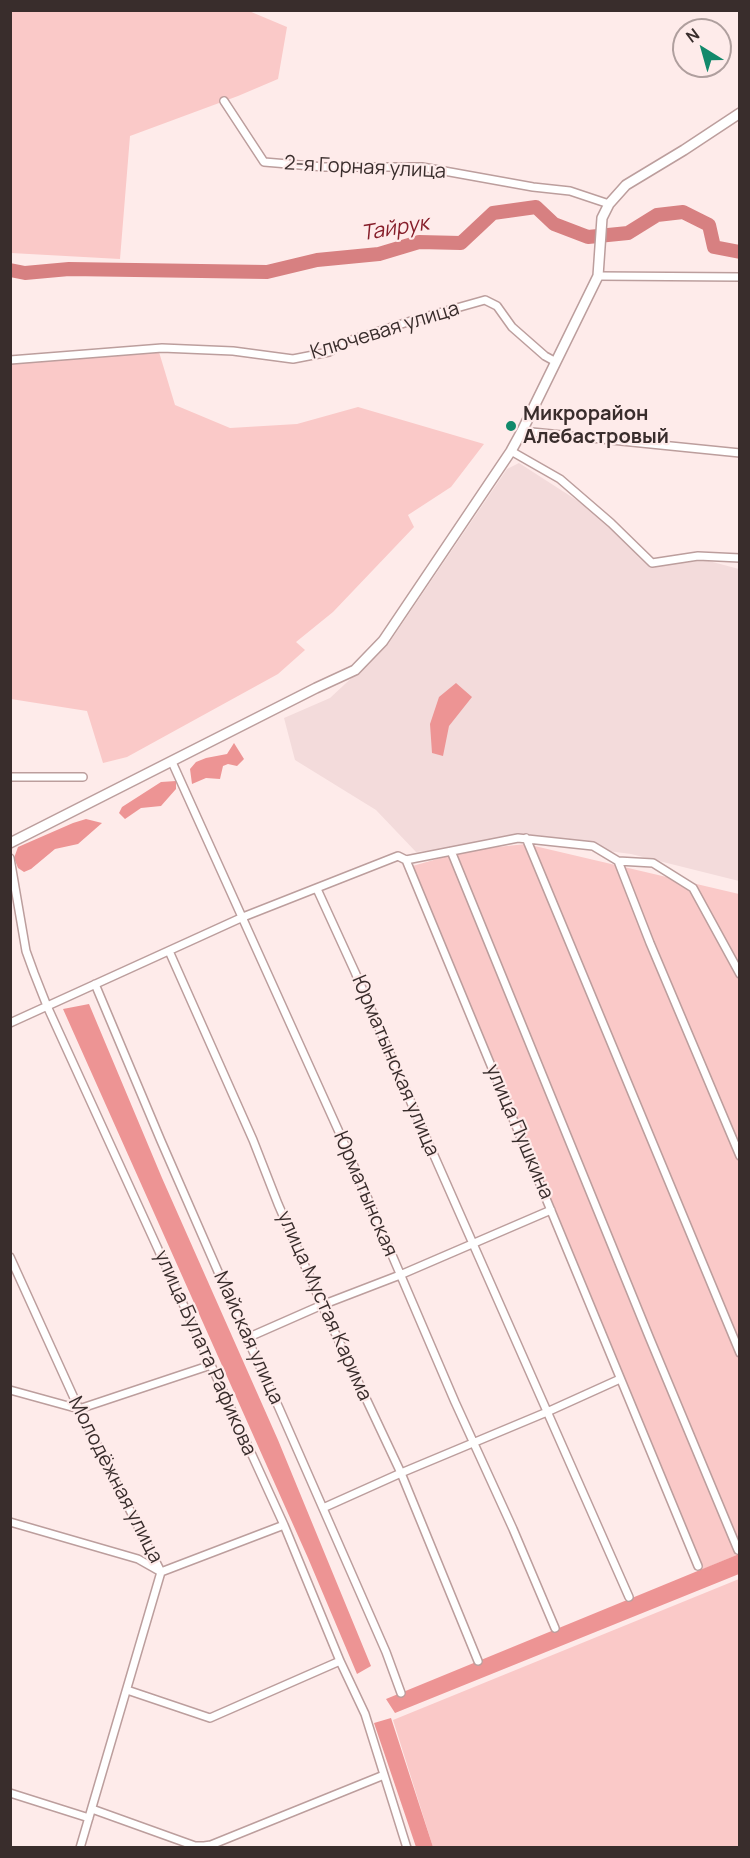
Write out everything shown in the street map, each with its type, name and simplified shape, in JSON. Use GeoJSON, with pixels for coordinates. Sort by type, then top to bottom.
{"type":"FeatureCollection","features":[{"type":"Feature","properties":{"kind":"street","name":"2-я Горная улица"},"geometry":{"type":"LineString","coordinates":[[224,101],[264,162],[324,167],[422,167],[533,187],[570,191],[609,204]]}},
{"type":"Feature","properties":{"kind":"street"},"geometry":{"type":"LineString","coordinates":[[10,843],[355,670],[383,641],[511,451],[522,431],[598,276],[602,218],[609,204],[626,185],[740,113]]}},
{"type":"Feature","properties":{"kind":"street"},"geometry":{"type":"LineString","coordinates":[[598,276],[740,277]]}},
{"type":"Feature","properties":{"kind":"street","name":"Ключевая улица"},"geometry":{"type":"LineString","coordinates":[[10,360],[162,348],[233,351],[293,359],[329,352],[345,342],[485,300],[497,306],[512,327],[545,356],[556,362]]}},
{"type":"Feature","properties":{"kind":"street"},"geometry":{"type":"LineString","coordinates":[[522,431],[740,453]]}},
{"type":"Feature","properties":{"kind":"street"},"geometry":{"type":"LineString","coordinates":[[511,451],[560,479],[611,523],[652,563],[698,556],[740,558]]}},
{"type":"Feature","properties":{"kind":"street","name":"Юрматынская"},"geometry":{"type":"LineString","coordinates":[[172,762],[344,1143],[555,1628]]}},
{"type":"Feature","properties":{"kind":"street"},"geometry":{"type":"LineString","coordinates":[[10,777],[83,777]]}},
{"type":"Feature","properties":{"kind":"street"},"geometry":{"type":"LineString","coordinates":[[10,1023],[243,917],[398,856],[406,860],[518,838],[593,846],[618,861],[653,863],[693,888],[740,975]]}},
{"type":"Feature","properties":{"kind":"street"},"geometry":{"type":"LineString","coordinates":[[526,838],[740,1353]]}},
{"type":"Feature","properties":{"kind":"street"},"geometry":{"type":"LineString","coordinates":[[451,851],[738,1550]]}},
{"type":"Feature","properties":{"kind":"street","name":"улица Булата Рафикова"},"geometry":{"type":"LineString","coordinates":[[10,858],[12,884],[26,951],[47,1006],[284,1526],[364,1714],[406,1848]]}},
{"type":"Feature","properties":{"kind":"street","name":"улица Пушкина"},"geometry":{"type":"LineString","coordinates":[[406,860],[698,1566]]}},
{"type":"Feature","properties":{"kind":"street"},"geometry":{"type":"LineString","coordinates":[[618,861],[740,1156]]}},
{"type":"Feature","properties":{"kind":"street","name":"Юрматынская улица"},"geometry":{"type":"LineString","coordinates":[[317,889],[629,1596]]}},
{"type":"Feature","properties":{"kind":"street","name":"улица Мустая Карима"},"geometry":{"type":"LineString","coordinates":[[169,951],[253,1140],[322,1305],[401,1473],[478,1661]]}},
{"type":"Feature","properties":{"kind":"street","name":"Майская улица"},"geometry":{"type":"LineString","coordinates":[[95,984],[247,1338],[386,1652],[401,1693]]}},
{"type":"Feature","properties":{"kind":"street"},"geometry":{"type":"LineString","coordinates":[[247,1338],[551,1210]]}},
{"type":"Feature","properties":{"kind":"street","name":"Молодёжная улица"},"geometry":{"type":"LineString","coordinates":[[10,1257],[79,1408],[161,1572],[80,1848]]}},
{"type":"Feature","properties":{"kind":"street"},"geometry":{"type":"LineString","coordinates":[[10,1390],[79,1408],[210,1365]]}},
{"type":"Feature","properties":{"kind":"street"},"geometry":{"type":"LineString","coordinates":[[322,1508],[621,1379]]}},
{"type":"Feature","properties":{"kind":"street"},"geometry":{"type":"LineString","coordinates":[[10,1522],[138,1558],[161,1572],[284,1526]]}},
{"type":"Feature","properties":{"kind":"street"},"geometry":{"type":"LineString","coordinates":[[127,1690],[210,1718],[340,1661]]}},
{"type":"Feature","properties":{"kind":"street"},"geometry":{"type":"LineString","coordinates":[[92,1809],[195,1846],[212,1846],[384,1775]]}},
{"type":"Feature","properties":{"kind":"street"},"geometry":{"type":"LineString","coordinates":[[10,1793],[89,1818]]}},
{"type":"Feature","properties":{"kind":"shaded area"},"geometry":{"type":"Polygon","coordinates":[[[10,11],[249,11],[287,27],[278,79],[130,136],[120,259],[11,253],[10,11]]]}},
{"type":"Feature","properties":{"kind":"shaded area"},"geometry":{"type":"Polygon","coordinates":[[[159,352],[175,405],[230,428],[297,424],[358,407],[484,444],[451,487],[408,515],[414,527],[333,612],[296,642],[305,650],[278,674],[127,757],[103,763],[87,711],[11,699],[10,361],[159,352]]]}},
{"type":"Feature","properties":{"kind":"shaded area"},"geometry":{"type":"Polygon","coordinates":[[[519,463],[592,510],[626,540],[651,567],[705,560],[739,569],[739,881],[631,854],[524,840],[416,852],[376,810],[295,760],[284,718],[330,698],[389,643],[507,469],[519,463]]]}},
{"type":"Feature","properties":{"kind":"shaded area"},"geometry":{"type":"Polygon","coordinates":[[[456,683],[472,697],[449,726],[443,756],[432,753],[430,724],[439,697],[456,683]]]}},
{"type":"Feature","properties":{"kind":"shaded area"},"geometry":{"type":"Polygon","coordinates":[[[234,743],[244,759],[237,766],[228,764],[223,766],[220,779],[206,778],[192,784],[190,769],[196,762],[227,754],[234,743]]]}},
{"type":"Feature","properties":{"kind":"shaded area"},"geometry":{"type":"Polygon","coordinates":[[[176,781],[176,789],[161,806],[141,808],[125,819],[119,813],[122,807],[161,782],[176,781]]]}},
{"type":"Feature","properties":{"kind":"shaded area"},"geometry":{"type":"Polygon","coordinates":[[[86,819],[102,823],[78,844],[55,849],[24,872],[18,868],[14,858],[18,847],[86,819]]]}},
{"type":"Feature","properties":{"kind":"shaded area"},"geometry":{"type":"Polygon","coordinates":[[[526,844],[739,894],[739,1554],[701,1570],[409,867],[469,850],[526,844]]]}},
{"type":"Feature","properties":{"kind":"shaded area"},"geometry":{"type":"Polygon","coordinates":[[[89,1004],[162,1178],[278,1440],[371,1666],[357,1674],[308,1558],[63,1009],[89,1004]]]}},
{"type":"Feature","properties":{"kind":"shaded area"},"geometry":{"type":"Polygon","coordinates":[[[739,1554],[739,1574],[395,1713],[386,1699],[739,1554]]]}},
{"type":"Feature","properties":{"kind":"shaded area"},"geometry":{"type":"Polygon","coordinates":[[[739,1579],[739,1847],[433,1847],[393,1720],[739,1579]]]}},
{"type":"Feature","properties":{"kind":"shaded area"},"geometry":{"type":"Polygon","coordinates":[[[391,1718],[433,1847],[416,1847],[374,1723],[391,1718]]]}},
{"type":"Feature","properties":{"kind":"waterway","name":"Тайрук"},"geometry":{"type":"LineString","coordinates":[[10,270],[25,273],[69,269],[267,272],[317,260],[379,254],[419,242],[461,243],[493,213],[536,207],[554,224],[588,237],[628,233],[657,215],[683,212],[709,225],[714,247],[740,252]]}},
{"type":"Feature","properties":{"kind":"place","name":"Микрорайон Алебастровый"},"geometry":{"type":"Point","coordinates":[511,426]}}]}
